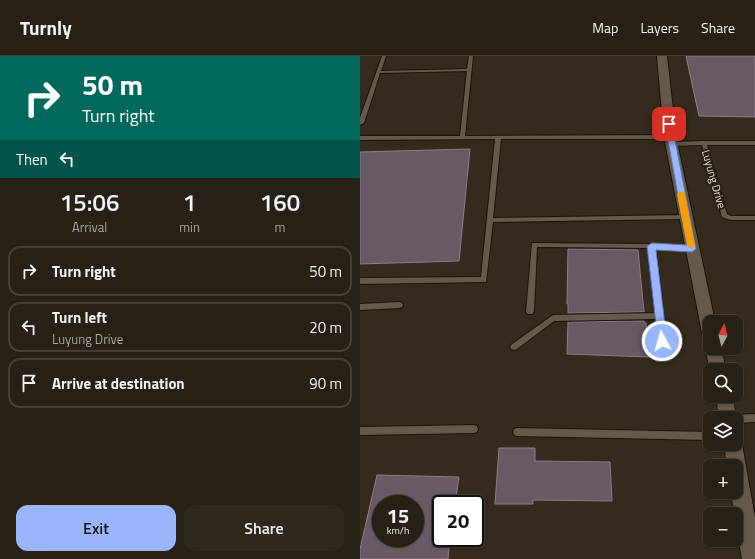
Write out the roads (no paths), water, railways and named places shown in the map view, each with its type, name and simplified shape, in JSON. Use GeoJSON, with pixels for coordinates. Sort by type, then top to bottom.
{"type":"FeatureCollection","features":[{"type":"Feature","properties":{"kind":"street"},"geometry":{"type":"LineString","coordinates":[[662,56],[671,140],[706,315]]}},
{"type":"Feature","properties":{"kind":"street"},"geometry":{"type":"LineString","coordinates":[[734,451],[752,559]]}},
{"type":"Feature","properties":{"kind":"lane"},"geometry":{"type":"LineString","coordinates":[[360,125],[384,56]]}},
{"type":"Feature","properties":{"kind":"lane"},"geometry":{"type":"LineString","coordinates":[[462,138],[471,56]]}},
{"type":"Feature","properties":{"kind":"lane"},"geometry":{"type":"LineString","coordinates":[[379,72],[469,70]]}},
{"type":"Feature","properties":{"kind":"lane"},"geometry":{"type":"LineString","coordinates":[[360,138],[671,140],[704,143],[755,143]]}},
{"type":"Feature","properties":{"kind":"lane"},"geometry":{"type":"LineString","coordinates":[[360,281],[484,280],[498,138]]}},
{"type":"Feature","properties":{"kind":"lane","name":"Luyung Drive"},"geometry":{"type":"LineString","coordinates":[[704,143],[724,215],[730,218],[755,218]]}},
{"type":"Feature","properties":{"kind":"lane"},"geometry":{"type":"LineString","coordinates":[[490,220],[686,217]]}},
{"type":"Feature","properties":{"kind":"lane"},"geometry":{"type":"LineString","coordinates":[[530,312],[534,245],[652,246],[692,249]]}},
{"type":"Feature","properties":{"kind":"lane"},"geometry":{"type":"LineString","coordinates":[[652,246],[664,353]]}},
{"type":"Feature","properties":{"kind":"lane"},"geometry":{"type":"LineString","coordinates":[[360,307],[400,305]]}},
{"type":"Feature","properties":{"kind":"lane"},"geometry":{"type":"LineString","coordinates":[[514,347],[553,318],[660,316]]}},
{"type":"Feature","properties":{"kind":"lane"},"geometry":{"type":"LineString","coordinates":[[743,419],[755,418]]}},
{"type":"Feature","properties":{"kind":"lane"},"geometry":{"type":"LineString","coordinates":[[360,431],[474,429]]}},
{"type":"Feature","properties":{"kind":"lane"},"geometry":{"type":"LineString","coordinates":[[517,432],[703,436]]}}]}
